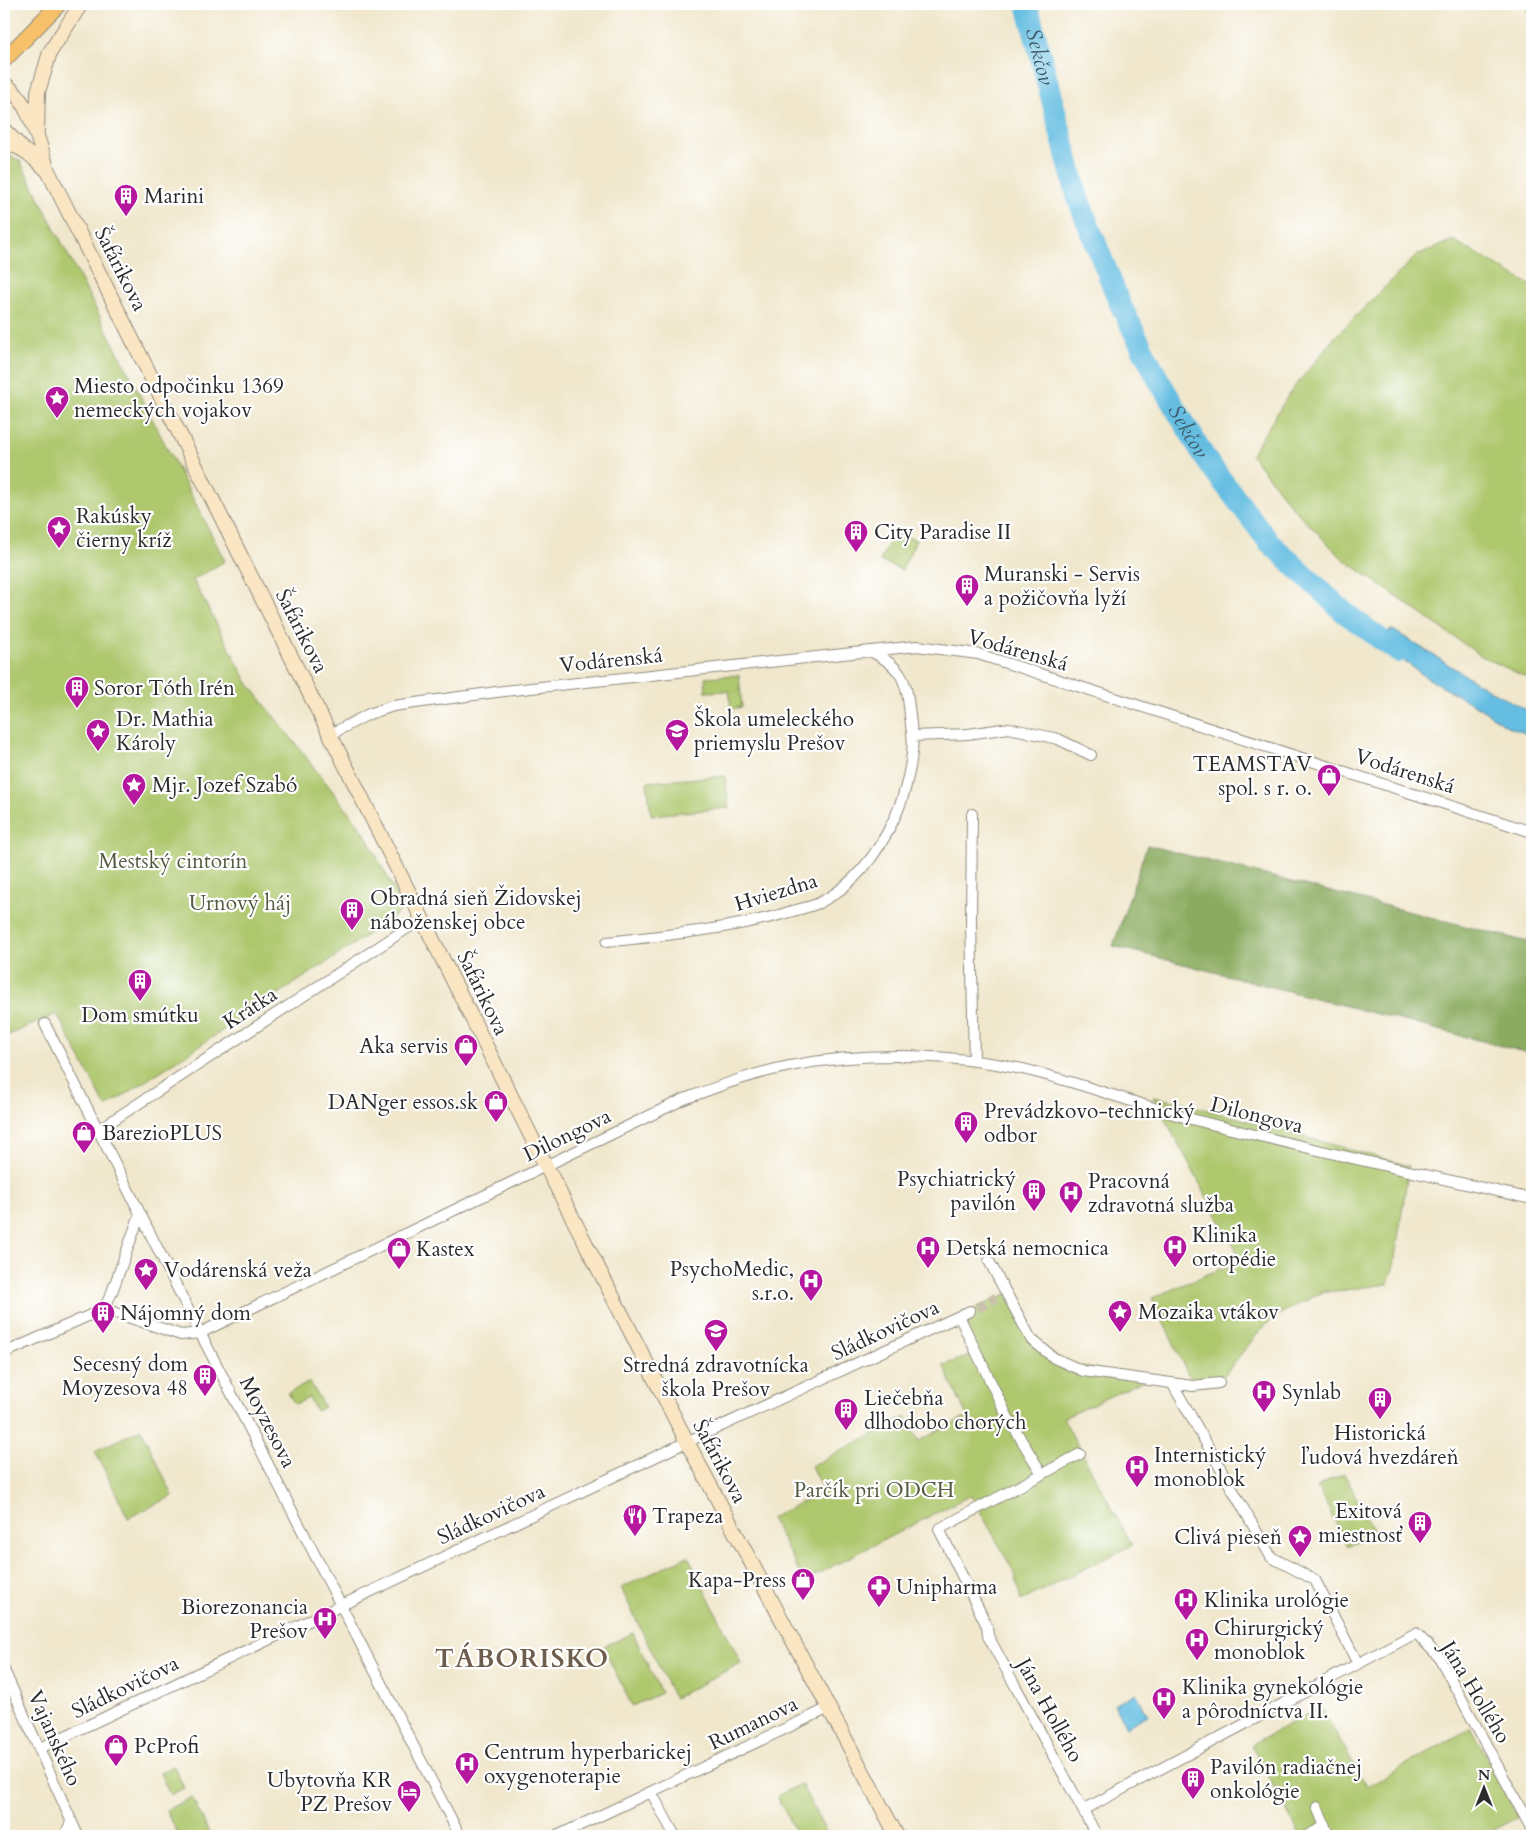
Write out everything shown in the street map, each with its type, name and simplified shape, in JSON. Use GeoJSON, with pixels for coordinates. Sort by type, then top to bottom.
{"type":"FeatureCollection","features":[{"type":"Feature","properties":{"kind":"main road"},"geometry":{"type":"LineString","coordinates":[[4,60],[59,4]]}},
{"type":"Feature","properties":{"kind":"street"},"geometry":{"type":"LineString","coordinates":[[37,134],[38,92],[50,52],[80,4]]}},
{"type":"Feature","properties":{"kind":"street","name":"Šafárikova"},"geometry":{"type":"LineString","coordinates":[[4,84],[16,94],[24,107],[37,134],[48,171],[546,1166],[687,1442],[897,1836]]}},
{"type":"Feature","properties":{"kind":"street"},"geometry":{"type":"LineString","coordinates":[[4,130],[48,171]]}},
{"type":"Feature","properties":{"kind":"street"},"geometry":{"type":"LineString","coordinates":[[4,143],[12,144],[28,152]]}},
{"type":"Feature","properties":{"kind":"street","name":"Vodárenská"},"geometry":{"type":"LineString","coordinates":[[331,734],[369,714],[393,706],[504,691],[917,646],[978,654],[1532,832]]}},
{"type":"Feature","properties":{"kind":"street","name":"Hviezdna"},"geometry":{"type":"LineString","coordinates":[[607,942],[707,930],[770,917],[818,904],[844,887],[864,869],[880,848],[902,803],[909,770],[913,736],[904,680],[898,669],[886,658],[870,650]]}},
{"type":"Feature","properties":{"kind":"street"},"geometry":{"type":"LineString","coordinates":[[913,736],[968,734],[1009,728],[1058,739],[1091,755]]}},
{"type":"Feature","properties":{"kind":"street"},"geometry":{"type":"LineString","coordinates":[[972,814],[971,922],[974,1060]]}},
{"type":"Feature","properties":{"kind":"street","name":"Krátka"},"geometry":{"type":"LineString","coordinates":[[98,1130],[423,918]]}},
{"type":"Feature","properties":{"kind":"street","name":"Moyzesova"},"geometry":{"type":"LineString","coordinates":[[45,1024],[200,1333],[460,1836]]}},
{"type":"Feature","properties":{"kind":"street","name":"Dilongova"},"geometry":{"type":"LineString","coordinates":[[200,1333],[682,1100],[763,1072],[808,1063],[853,1058],[923,1056],[974,1060],[1033,1072],[1197,1120],[1532,1199]]}},
{"type":"Feature","properties":{"kind":"street"},"geometry":{"type":"LineString","coordinates":[[4,1353],[104,1308],[112,1292],[140,1214]]}},
{"type":"Feature","properties":{"kind":"street"},"geometry":{"type":"LineString","coordinates":[[989,1261],[1031,1339],[1054,1358],[1083,1371],[1193,1386],[1219,1383]]}},
{"type":"Feature","properties":{"kind":"street"},"geometry":{"type":"LineString","coordinates":[[996,1298],[1006,1293]]}},
{"type":"Feature","properties":{"kind":"street"},"geometry":{"type":"LineString","coordinates":[[104,1308],[181,1335],[200,1333]]}},
{"type":"Feature","properties":{"kind":"street","name":"Sládkovičova"},"geometry":{"type":"LineString","coordinates":[[40,1748],[687,1442],[970,1311]]}},
{"type":"Feature","properties":{"kind":"street","name":"Sládkovičova"},"geometry":{"type":"LineString","coordinates":[[959,1316],[1007,1416],[1042,1474]]}},
{"type":"Feature","properties":{"kind":"street"},"geometry":{"type":"LineString","coordinates":[[1172,1383],[1271,1557],[1315,1580],[1358,1664]]}},
{"type":"Feature","properties":{"kind":"street"},"geometry":{"type":"LineString","coordinates":[[1042,1474],[1080,1454]]}},
{"type":"Feature","properties":{"kind":"street","name":"Jána Hollého"},"geometry":{"type":"LineString","coordinates":[[1042,1474],[939,1529],[987,1626],[988,1636],[1097,1836]]}},
{"type":"Feature","properties":{"kind":"street","name":"Jána Hollého"},"geometry":{"type":"LineString","coordinates":[[1083,1810],[1416,1633],[1439,1657],[1532,1830]]}},
{"type":"Feature","properties":{"kind":"street","name":"Vajanského"},"geometry":{"type":"LineString","coordinates":[[4,1670],[78,1836]]}},
{"type":"Feature","properties":{"kind":"street","name":"Rumanova"},"geometry":{"type":"LineString","coordinates":[[556,1836],[829,1708]]}},
{"type":"Feature","properties":{"kind":"street"},"geometry":{"type":"LineString","coordinates":[[651,1792],[674,1836]]}},
{"type":"Feature","properties":{"kind":"street"},"geometry":{"type":"LineString","coordinates":[[1306,1836],[1326,1831],[1317,1807]]}},
{"type":"Feature","properties":{"kind":"street"},"geometry":{"type":"LineString","coordinates":[[65,1836],[71,1822]]}},
{"type":"Feature","properties":{"kind":"green space","name":"Mestský cintorín"},"geometry":{"type":"Polygon","coordinates":[[[4,152],[20,161],[225,561],[193,580],[248,683],[363,830],[404,909],[338,955],[106,1107],[57,1014],[4,1037],[4,152]]]}},
{"type":"Feature","properties":{"kind":"green space"},"geometry":{"type":"Polygon","coordinates":[[[1453,240],[1532,286],[1532,680],[1481,656],[1343,559],[1293,508],[1251,455],[1291,391],[1335,337],[1417,255],[1453,240]]]}},
{"type":"Feature","properties":{"kind":"green space"},"geometry":{"type":"Polygon","coordinates":[[[894,532],[916,540],[902,570],[880,561],[894,532]]]}},
{"type":"Feature","properties":{"kind":"green space"},"geometry":{"type":"Polygon","coordinates":[[[739,675],[742,707],[731,709],[729,691],[706,692],[705,677],[739,675]]]}},
{"type":"Feature","properties":{"kind":"green space"},"geometry":{"type":"Polygon","coordinates":[[[725,776],[729,808],[651,815],[647,782],[725,776]]]}},
{"type":"Feature","properties":{"kind":"green space"},"geometry":{"type":"Polygon","coordinates":[[[1147,845],[1532,943],[1532,1054],[1113,946],[1147,845]]]}},
{"type":"Feature","properties":{"kind":"green space"},"geometry":{"type":"Polygon","coordinates":[[[1153,1097],[1184,1103],[1409,1166],[1394,1265],[1388,1284],[1325,1291],[1274,1317],[1259,1332],[1218,1383],[1193,1385],[1152,1298],[1241,1260],[1153,1097]]]}},
{"type":"Feature","properties":{"kind":"green space","name":"Parčík pri ODCH"},"geometry":{"type":"Polygon","coordinates":[[[1007,1294],[1031,1340],[1068,1364],[1147,1379],[1063,1418],[1132,1545],[1021,1601],[1015,1574],[971,1495],[804,1581],[771,1518],[823,1491],[811,1466],[906,1417],[919,1441],[967,1416],[943,1365],[976,1354],[959,1316],[1007,1294]]]}},
{"type":"Feature","properties":{"kind":"green space"},"geometry":{"type":"Polygon","coordinates":[[[310,1382],[324,1407],[316,1411],[309,1398],[295,1404],[288,1393],[310,1382]]]}},
{"type":"Feature","properties":{"kind":"green space"},"geometry":{"type":"Polygon","coordinates":[[[141,1429],[173,1496],[128,1518],[95,1451],[141,1429]]]}},
{"type":"Feature","properties":{"kind":"green space"},"geometry":{"type":"Polygon","coordinates":[[[1344,1473],[1374,1532],[1348,1546],[1317,1487],[1344,1473]]]}},
{"type":"Feature","properties":{"kind":"green space"},"geometry":{"type":"Polygon","coordinates":[[[688,1556],[741,1663],[674,1698],[621,1588],[688,1556]]]}},
{"type":"Feature","properties":{"kind":"green space"},"geometry":{"type":"Polygon","coordinates":[[[633,1633],[661,1693],[632,1706],[603,1647],[633,1633]]]}},
{"type":"Feature","properties":{"kind":"green space"},"geometry":{"type":"Polygon","coordinates":[[[1321,1707],[1367,1787],[1471,1728],[1518,1817],[1481,1836],[1301,1836],[1251,1745],[1321,1707]]]}},
{"type":"Feature","properties":{"kind":"green space"},"geometry":{"type":"Polygon","coordinates":[[[174,1766],[184,1788],[170,1795],[160,1773],[174,1766]]]}},
{"type":"Feature","properties":{"kind":"green space"},"geometry":{"type":"Polygon","coordinates":[[[801,1784],[828,1836],[797,1836],[777,1796],[801,1784]]]}},
{"type":"Feature","properties":{"kind":"green space"},"geometry":{"type":"Polygon","coordinates":[[[192,1797],[210,1835],[179,1836],[166,1810],[192,1797]]]}},
{"type":"Feature","properties":{"kind":"water"},"geometry":{"type":"Polygon","coordinates":[[[1393,630],[1486,688],[1532,713],[1532,736],[1507,726],[1427,678],[1371,636],[1393,630]]]}},
{"type":"Feature","properties":{"kind":"water"},"geometry":{"type":"Polygon","coordinates":[[[1136,1693],[1148,1715],[1126,1727],[1114,1705],[1136,1693]]]}},
{"type":"Feature","properties":{"kind":"waterway","name":"Sekčov"},"geometry":{"type":"LineString","coordinates":[[1027,4],[1078,199],[1120,304],[1158,379],[1207,461],[1269,542],[1345,613],[1398,652]]}},
{"type":"Feature","properties":{"kind":"tunnel"},"geometry":{"type":"LineString","coordinates":[[977,1308],[996,1298]]}},
{"type":"Feature","properties":{"kind":"railway"},"geometry":{"type":"LineString","coordinates":[[1527,4],[1532,16]]}},
{"type":"Feature","properties":{"kind":"place","name":"Marini"},"geometry":{"type":"Point","coordinates":[126,217]}},
{"type":"Feature","properties":{"kind":"place","name":"Miesto odpočinku 1369 nemeckých vojakov"},"geometry":{"type":"Point","coordinates":[57,419]}},
{"type":"Feature","properties":{"kind":"place","name":"Rakúsky čierny kríž"},"geometry":{"type":"Point","coordinates":[59,549]}},
{"type":"Feature","properties":{"kind":"place","name":"City Paradise II"},"geometry":{"type":"Point","coordinates":[856,553]}},
{"type":"Feature","properties":{"kind":"place","name":"Muranski - Servis a požičovňa lyží"},"geometry":{"type":"Point","coordinates":[967,607]}},
{"type":"Feature","properties":{"kind":"place","name":"Soror Tóth Irén"},"geometry":{"type":"Point","coordinates":[77,709]}},
{"type":"Feature","properties":{"kind":"place","name":"Dr. Mathia Károly"},"geometry":{"type":"Point","coordinates":[98,752]}},
{"type":"Feature","properties":{"kind":"place","name":"Škola umeleckého priemyslu Prešov"},"geometry":{"type":"Point","coordinates":[677,752]}},
{"type":"Feature","properties":{"kind":"place","name":"TEAMSTAV spol. s r. o."},"geometry":{"type":"Point","coordinates":[1329,797]}},
{"type":"Feature","properties":{"kind":"place","name":"Mjr. Jozef Szabó"},"geometry":{"type":"Point","coordinates":[134,806]}},
{"type":"Feature","properties":{"kind":"place","name":"Obradná sieň Židovskej náboženskej obce"},"geometry":{"type":"Point","coordinates":[352,931]}},
{"type":"Feature","properties":{"kind":"place","name":"Dom smútku"},"geometry":{"type":"Point","coordinates":[140,1002]}},
{"type":"Feature","properties":{"kind":"place","name":"Aka servis"},"geometry":{"type":"Point","coordinates":[466,1067]}},
{"type":"Feature","properties":{"kind":"place","name":"DANger essos.sk"},"geometry":{"type":"Point","coordinates":[496,1123]}},
{"type":"Feature","properties":{"kind":"place","name":"Prevádzkovo‑technický odbor"},"geometry":{"type":"Point","coordinates":[966,1144]}},
{"type":"Feature","properties":{"kind":"place","name":"BarezioPLUS"},"geometry":{"type":"Point","coordinates":[84,1154]}},
{"type":"Feature","properties":{"kind":"place","name":"Psychiatrický pavilón"},"geometry":{"type":"Point","coordinates":[1034,1212]}},
{"type":"Feature","properties":{"kind":"place","name":"Pracovná zdravotná služba"},"geometry":{"type":"Point","coordinates":[1071,1214]}},
{"type":"Feature","properties":{"kind":"place","name":"Klinika ortopédie"},"geometry":{"type":"Point","coordinates":[1175,1268]}},
{"type":"Feature","properties":{"kind":"place","name":"Detská nemocnica"},"geometry":{"type":"Point","coordinates":[928,1269]}},
{"type":"Feature","properties":{"kind":"place","name":"Kastex"},"geometry":{"type":"Point","coordinates":[399,1270]}},
{"type":"Feature","properties":{"kind":"place","name":"Vodárenská veža"},"geometry":{"type":"Point","coordinates":[146,1291]}},
{"type":"Feature","properties":{"kind":"place","name":"PsychoMedic, s.r.o."},"geometry":{"type":"Point","coordinates":[811,1302]}},
{"type":"Feature","properties":{"kind":"place","name":"Mozaika vtákov"},"geometry":{"type":"Point","coordinates":[1120,1333]}},
{"type":"Feature","properties":{"kind":"place","name":"Nájomný dom"},"geometry":{"type":"Point","coordinates":[103,1334]}},
{"type":"Feature","properties":{"kind":"place","name":"Stredná zdravotnícka škola Prešov"},"geometry":{"type":"Point","coordinates":[716,1352]}},
{"type":"Feature","properties":{"kind":"place","name":"Secesný dom Moyzesova 48"},"geometry":{"type":"Point","coordinates":[205,1397]}},
{"type":"Feature","properties":{"kind":"place","name":"Synlab"},"geometry":{"type":"Point","coordinates":[1264,1413]}},
{"type":"Feature","properties":{"kind":"place","name":"Historická ľudová hvezdáreň"},"geometry":{"type":"Point","coordinates":[1380,1420]}},
{"type":"Feature","properties":{"kind":"place","name":"Liečebňa dlhodobo chorých"},"geometry":{"type":"Point","coordinates":[846,1431]}},
{"type":"Feature","properties":{"kind":"place","name":"Internistický monoblok"},"geometry":{"type":"Point","coordinates":[1137,1488]}},
{"type":"Feature","properties":{"kind":"place","name":"Trapeza"},"geometry":{"type":"Point","coordinates":[635,1537]}},
{"type":"Feature","properties":{"kind":"place","name":"Exitová miestnosť"},"geometry":{"type":"Point","coordinates":[1420,1544]}},
{"type":"Feature","properties":{"kind":"place","name":"Clivá pieseň"},"geometry":{"type":"Point","coordinates":[1300,1558]}},
{"type":"Feature","properties":{"kind":"place","name":"Kapa-Press"},"geometry":{"type":"Point","coordinates":[803,1601]}},
{"type":"Feature","properties":{"kind":"place","name":"Unipharma"},"geometry":{"type":"Point","coordinates":[879,1608]}},
{"type":"Feature","properties":{"kind":"place","name":"Klinika urológie"},"geometry":{"type":"Point","coordinates":[1186,1621]}},
{"type":"Feature","properties":{"kind":"place","name":"Biorezonancia Prešov"},"geometry":{"type":"Point","coordinates":[325,1640]}},
{"type":"Feature","properties":{"kind":"place","name":"Chirurgický monoblok"},"geometry":{"type":"Point","coordinates":[1197,1661]}},
{"type":"Feature","properties":{"kind":"place","name":"Klinika gynekológie a pôrodníctva II."},"geometry":{"type":"Point","coordinates":[1164,1720]}},
{"type":"Feature","properties":{"kind":"place","name":"PcProfi"},"geometry":{"type":"Point","coordinates":[116,1767]}},
{"type":"Feature","properties":{"kind":"place","name":"Centrum hyperbarickej oxygenoterapie"},"geometry":{"type":"Point","coordinates":[467,1785]}},
{"type":"Feature","properties":{"kind":"place","name":"Pavilón radiačnej onkológie"},"geometry":{"type":"Point","coordinates":[1193,1800]}},
{"type":"Feature","properties":{"kind":"place","name":"Ubytovňa KR PZ Prešov"},"geometry":{"type":"Point","coordinates":[409,1813]}},
{"type":"Feature","properties":{"kind":"district","name":"TÁBORISKO"},"geometry":{"type":"Point","coordinates":[522,1658]}},
{"type":"Feature","properties":{"kind":"park label","name":"Urnový háj"},"geometry":{"type":"Point","coordinates":[240,903]}}]}
